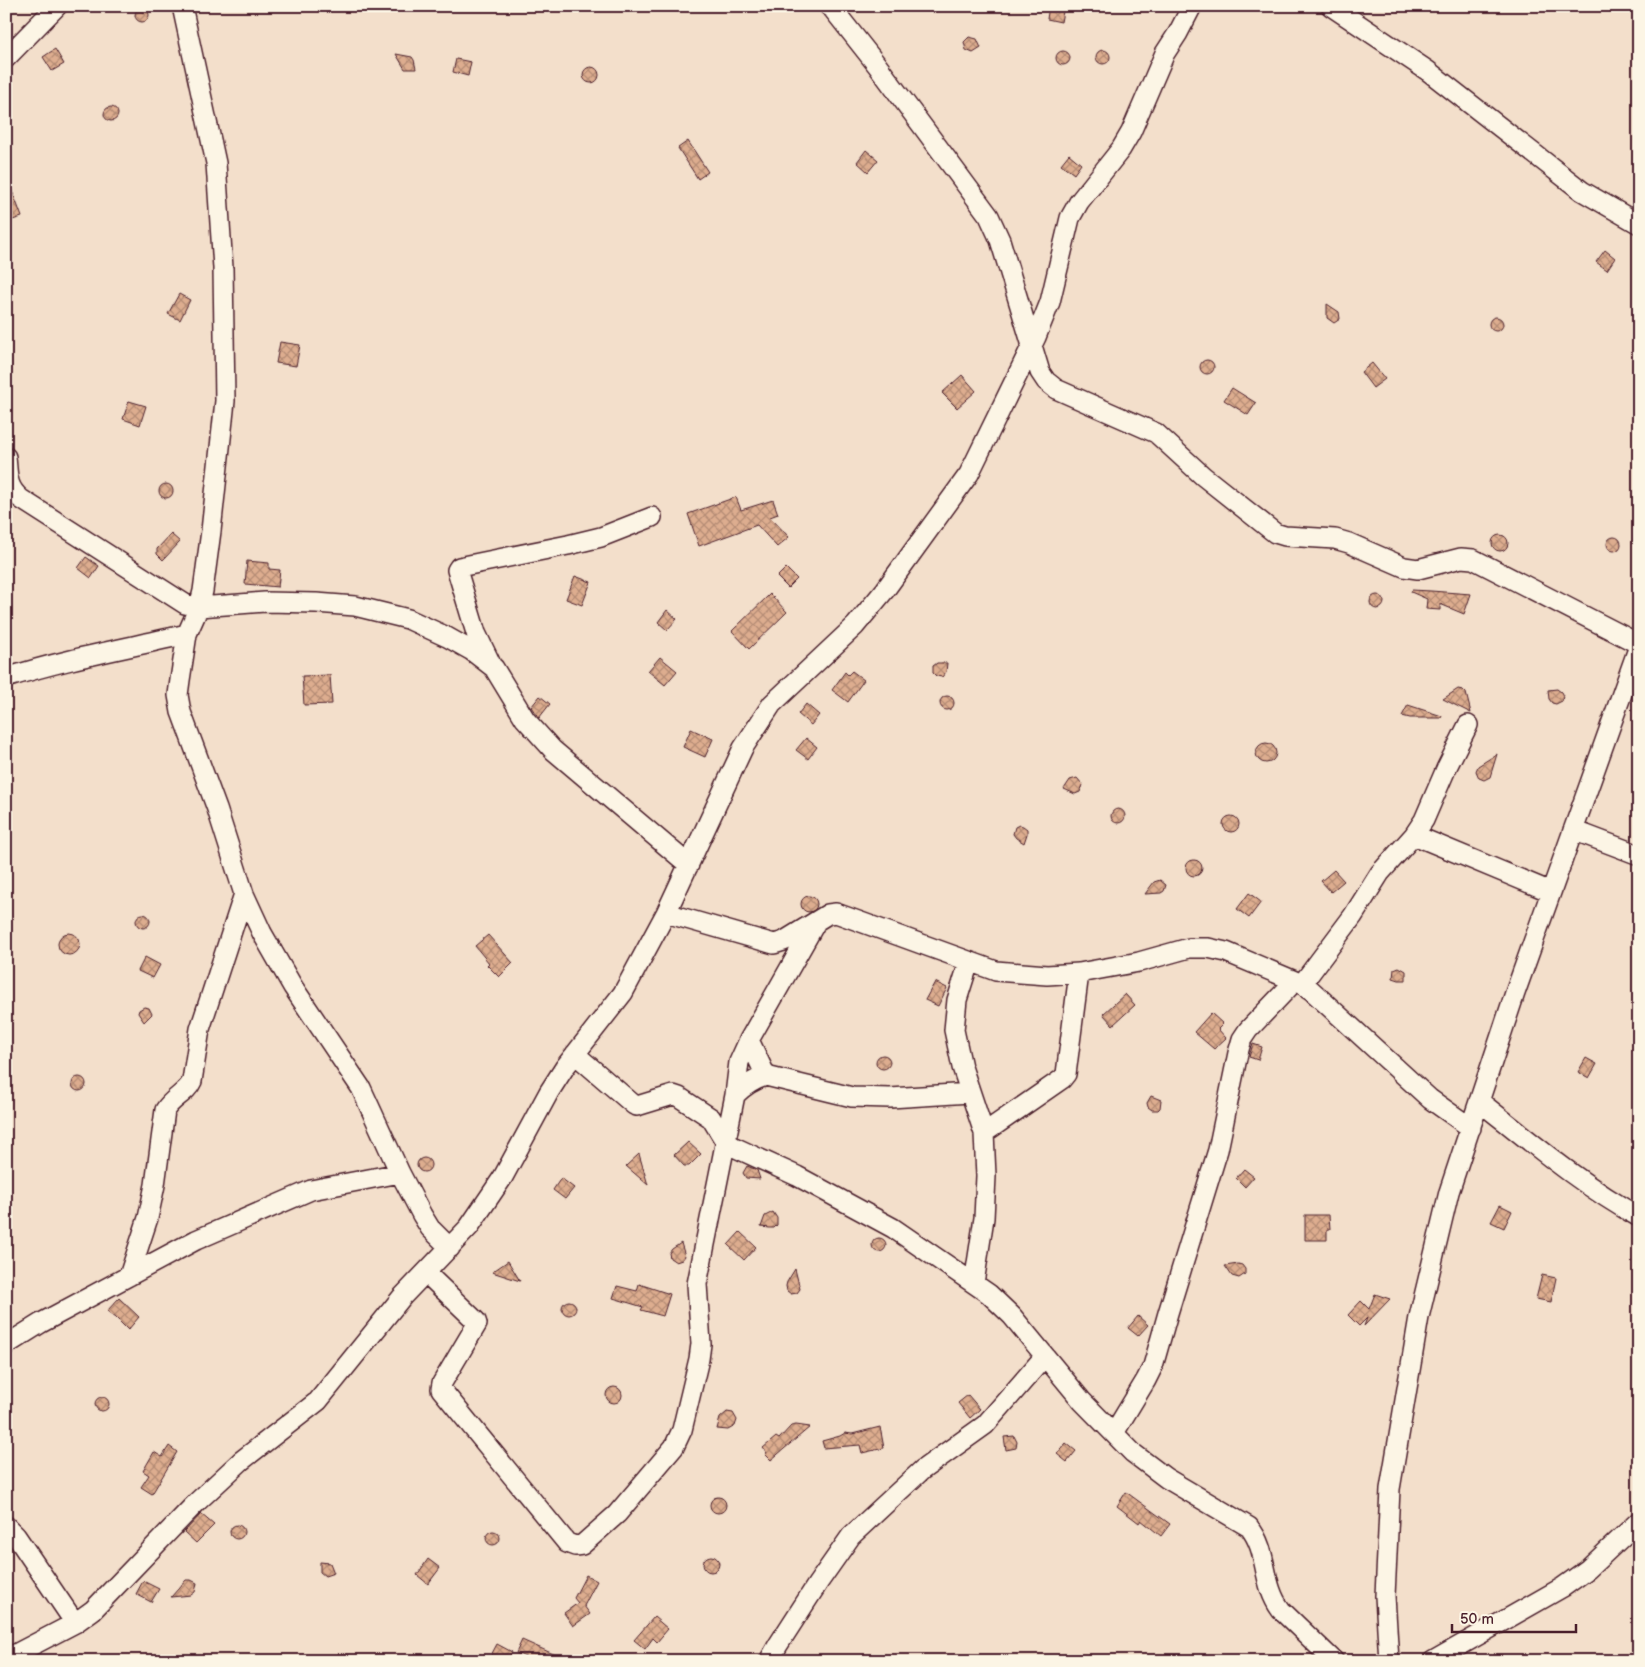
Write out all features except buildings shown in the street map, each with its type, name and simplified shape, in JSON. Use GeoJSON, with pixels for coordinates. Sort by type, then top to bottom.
{"type":"FeatureCollection","features":[{"type":"Feature","properties":{"kind":"street"},"geometry":{"type":"LineString","coordinates":[[6,58],[57,6]]}},
{"type":"Feature","properties":{"kind":"street"},"geometry":{"type":"LineString","coordinates":[[182,6],[216,163],[223,268],[225,401],[203,591],[199,607],[187,634],[178,695],[181,712],[217,810],[244,894],[262,933],[293,987],[361,1088],[400,1173],[430,1228],[450,1248]]}},
{"type":"Feature","properties":{"kind":"street"},"geometry":{"type":"LineString","coordinates":[[829,6],[877,65],[988,216],[1000,240],[1040,372],[1046,381],[1056,389],[1156,433],[1203,476],[1275,533],[1285,536],[1335,539],[1349,543],[1404,567],[1418,569],[1461,558],[1474,559],[1639,645],[1479,1101],[1450,1192],[1419,1317],[1390,1489],[1385,1596],[1389,1661]]}},
{"type":"Feature","properties":{"kind":"street"},"geometry":{"type":"LineString","coordinates":[[12,1658],[75,1624],[94,1610],[222,1478],[318,1401],[402,1297],[469,1227],[503,1177],[549,1092],[575,1054],[623,993],[666,913],[743,748],[772,704],[854,626],[885,590],[969,474],[1032,344],[1050,302],[1070,218],[1079,202],[1121,149],[1131,132],[1165,54],[1192,6]]}},
{"type":"Feature","properties":{"kind":"street"},"geometry":{"type":"LineString","coordinates":[[1331,6],[1428,71],[1582,191],[1639,224]]}},
{"type":"Feature","properties":{"kind":"street"},"geometry":{"type":"LineString","coordinates":[[6,457],[9,485],[13,493],[20,500],[186,604],[199,607],[264,602],[316,602],[354,606],[408,619],[472,651],[494,668]]}},
{"type":"Feature","properties":{"kind":"street"},"geometry":{"type":"LineString","coordinates":[[652,517],[600,536],[568,545],[459,566],[457,570],[476,633],[484,651],[525,719],[552,750],[689,865]]}},
{"type":"Feature","properties":{"kind":"street"},"geometry":{"type":"LineString","coordinates":[[6,678],[87,656],[187,634]]}},
{"type":"Feature","properties":{"kind":"street"},"geometry":{"type":"LineString","coordinates":[[1114,1433],[1153,1366],[1218,1150],[1242,1039],[1248,1030],[1299,982],[1354,916],[1380,873],[1414,835],[1424,820],[1468,725]]}},
{"type":"Feature","properties":{"kind":"street"},"geometry":{"type":"LineString","coordinates":[[1573,830],[1639,855]]}},
{"type":"Feature","properties":{"kind":"street"},"geometry":{"type":"LineString","coordinates":[[1414,835],[1551,892]]}},
{"type":"Feature","properties":{"kind":"street"},"geometry":{"type":"LineString","coordinates":[[129,1276],[148,1218],[165,1110],[169,1103],[190,1086],[192,1081],[200,1029],[244,894]]}},
{"type":"Feature","properties":{"kind":"street"},"geometry":{"type":"LineString","coordinates":[[666,913],[774,944],[784,941],[828,914],[836,913],[996,971],[1047,975],[1079,973],[1139,962],[1189,948],[1208,948],[1226,952],[1299,982],[1311,990],[1430,1099],[1471,1128]]}},
{"type":"Feature","properties":{"kind":"street"},"geometry":{"type":"LineString","coordinates":[[426,1274],[477,1324],[442,1383],[441,1388],[567,1543],[575,1546],[582,1545],[617,1514],[674,1447],[682,1430],[701,1344],[697,1284],[735,1095],[739,1062],[749,1040],[816,921]]}},
{"type":"Feature","properties":{"kind":"street"},"geometry":{"type":"LineString","coordinates":[[969,962],[956,1000],[954,1030],[962,1067],[984,1133],[986,1176],[984,1218],[974,1283]]}},
{"type":"Feature","properties":{"kind":"street"},"geometry":{"type":"LineString","coordinates":[[984,1133],[1062,1080],[1066,1074],[1079,973]]}},
{"type":"Feature","properties":{"kind":"street"},"geometry":{"type":"LineString","coordinates":[[749,1040],[766,1076]]}},
{"type":"Feature","properties":{"kind":"street"},"geometry":{"type":"LineString","coordinates":[[575,1054],[634,1105],[637,1106],[673,1096],[679,1097],[711,1118],[725,1141],[734,1147],[796,1176],[893,1228],[989,1294],[1012,1316],[1082,1401],[1134,1454],[1166,1478],[1249,1527],[1256,1535],[1260,1545],[1270,1592],[1275,1602],[1334,1661]]}},
{"type":"Feature","properties":{"kind":"street"},"geometry":{"type":"LineString","coordinates":[[735,1095],[744,1086],[766,1076],[852,1097],[890,1098],[970,1093]]}},
{"type":"Feature","properties":{"kind":"street"},"geometry":{"type":"LineString","coordinates":[[1479,1101],[1567,1171],[1613,1202],[1639,1216]]}},
{"type":"Feature","properties":{"kind":"street"},"geometry":{"type":"LineString","coordinates":[[6,1345],[41,1323],[196,1240],[311,1190],[400,1173]]}},
{"type":"Feature","properties":{"kind":"street"},"geometry":{"type":"LineString","coordinates":[[770,1661],[778,1645],[818,1583],[851,1536],[922,1470],[985,1425],[1045,1356]]}},
{"type":"Feature","properties":{"kind":"street"},"geometry":{"type":"LineString","coordinates":[[1433,1661],[1563,1587],[1588,1569],[1639,1521]]}},
{"type":"Feature","properties":{"kind":"street"},"geometry":{"type":"LineString","coordinates":[[6,1526],[16,1536],[75,1624]]}}]}
